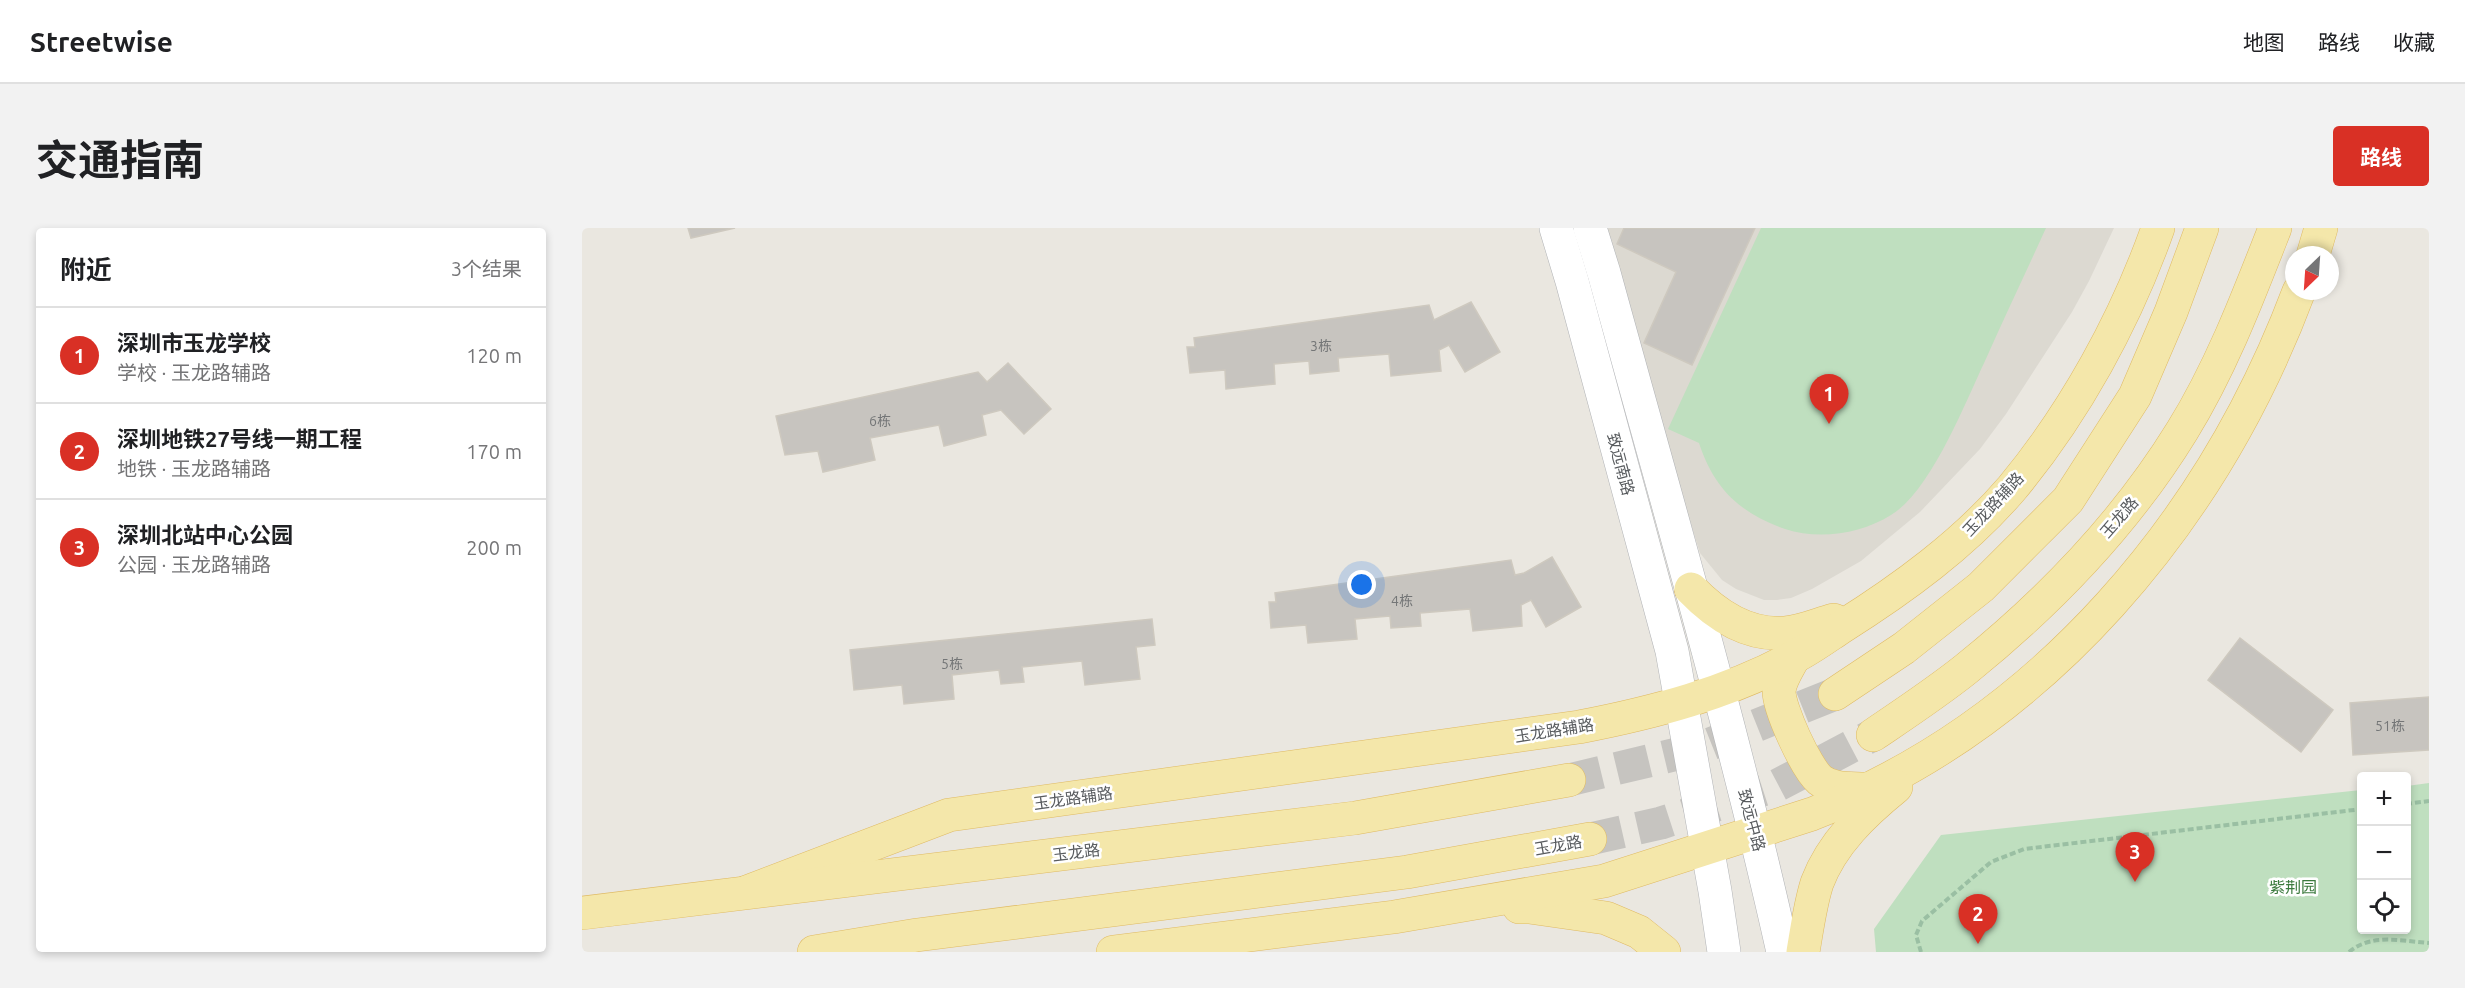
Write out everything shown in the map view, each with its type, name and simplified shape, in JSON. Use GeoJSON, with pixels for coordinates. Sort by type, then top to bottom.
{"type":"FeatureCollection","features":[{"type":"Feature","properties":{"kind":"main road","name":"玉龙路辅路"},"geometry":{"type":"LineString","coordinates":[[747,892],[949,815],[1579,727],[1681,702],[1758,674],[1794,657],[1868,610],[1949,550],[2011,489],[2063,421],[2114,329],[2145,264],[2158,228]]}},
{"type":"Feature","properties":{"kind":"main road"},"geometry":{"type":"LineString","coordinates":[[1835,694],[1904,648],[1981,587],[2068,500],[2135,396],[2171,312],[2202,228]]}},
{"type":"Feature","properties":{"kind":"main road","name":"玉龙路"},"geometry":{"type":"LineString","coordinates":[[1873,735],[1964,671],[2040,606],[2137,498],[2183,430],[2234,332],[2274,228]]}},
{"type":"Feature","properties":{"kind":"main road"},"geometry":{"type":"LineString","coordinates":[[2316,246],[2321,228]]}},
{"type":"Feature","properties":{"kind":"main road"},"geometry":{"type":"LineString","coordinates":[[1803,952],[1818,883],[1843,839],[1856,822],[1936,753],[2007,700],[2097,620],[2141,570],[2182,516],[2243,419],[2295,300]]}},
{"type":"Feature","properties":{"kind":"main road"},"geometry":{"type":"LineString","coordinates":[[1690,589],[1722,616],[1756,632],[1786,633],[1868,610]]}},
{"type":"Feature","properties":{"kind":"main road"},"geometry":{"type":"LineString","coordinates":[[1794,657],[1779,691],[1787,724],[1820,779],[1834,787],[1865,789]]}},
{"type":"Feature","properties":{"kind":"main road"},"geometry":{"type":"LineString","coordinates":[[1113,952],[1160,950],[1394,917],[1604,881],[1835,805],[1936,753]]}},
{"type":"Feature","properties":{"kind":"main road","name":"玉龙路"},"geometry":{"type":"LineString","coordinates":[[582,913],[1354,818],[1569,780]]}},
{"type":"Feature","properties":{"kind":"main road","name":"玉龙路"},"geometry":{"type":"LineString","coordinates":[[814,952],[917,936],[1407,872],[1590,839]]}},
{"type":"Feature","properties":{"kind":"main road"},"geometry":{"type":"LineString","coordinates":[[1394,917],[1528,907],[1606,918],[1639,932],[1664,952]]}},
{"type":"Feature","properties":{"kind":"street","name":"致远南路"},"geometry":{"type":"LineString","coordinates":[[1556,228],[1669,640],[1681,702]]}},
{"type":"Feature","properties":{"kind":"street","name":"致远南路"},"geometry":{"type":"LineString","coordinates":[[1590,228],[1717,689]]}},
{"type":"Feature","properties":{"kind":"street","name":"致远中路"},"geometry":{"type":"LineString","coordinates":[[1717,689],[1755,832],[1783,952]]}},
{"type":"Feature","properties":{"kind":"street"},"geometry":{"type":"LineString","coordinates":[[1681,702],[1708,848],[1724,952]]}},
{"type":"Feature","properties":{"kind":"path"},"geometry":{"type":"LineString","coordinates":[[2411,803],[2429,801]]}},
{"type":"Feature","properties":{"kind":"path"},"geometry":{"type":"LineString","coordinates":[[1921,952],[1916,935],[1922,921],[1991,862],[2024,849],[2357,809]]}},
{"type":"Feature","properties":{"kind":"path"},"geometry":{"type":"LineString","coordinates":[[2349,952],[2358,945],[2375,939],[2429,943]]}},
{"type":"Feature","properties":{"kind":"shaded area"},"geometry":{"type":"Polygon","coordinates":[[[1597,228],[2114,228],[2072,312],[2006,414],[1980,449],[1920,512],[1861,561],[1812,589],[1791,598],[1764,600],[1736,589],[1722,580],[1700,553],[1597,228]]]}},
{"type":"Feature","properties":{"kind":"green space"},"geometry":{"type":"Polygon","coordinates":[[[1761,228],[2046,228],[1957,422],[1933,467],[1906,503],[1891,515],[1867,527],[1840,533],[1812,534],[1785,529],[1769,523],[1742,507],[1721,486],[1712,474],[1699,443],[1668,429],[1761,228]]]}},
{"type":"Feature","properties":{"kind":"green space","name":"紫荆园"},"geometry":{"type":"Polygon","coordinates":[[[2429,783],[2429,952],[1876,952],[1874,929],[1941,835],[2357,790],[2357,934],[2411,934],[2411,785],[2429,783]]]}},
{"type":"Feature","properties":{"kind":"building"},"geometry":{"type":"Polygon","coordinates":[[[688,228],[735,228],[691,238],[688,228]]]}},
{"type":"Feature","properties":{"kind":"building"},"geometry":{"type":"Polygon","coordinates":[[[1624,228],[1755,228],[1692,365],[1644,343],[1676,272],[1617,244],[1624,228]]]}},
{"type":"Feature","properties":{"kind":"building"},"geometry":{"type":"Polygon","coordinates":[[[1471,302],[1500,352],[1465,372],[1449,345],[1439,350],[1441,371],[1391,376],[1389,354],[1338,358],[1339,371],[1310,374],[1309,361],[1274,364],[1275,384],[1226,389],[1225,370],[1190,373],[1187,347],[1195,347],[1194,338],[1429,305],[1434,320],[1471,302]]]}},
{"type":"Feature","properties":{"kind":"building"},"geometry":{"type":"Polygon","coordinates":[[[1008,363],[1051,409],[1024,434],[1001,410],[982,415],[986,435],[944,446],[939,425],[870,438],[875,460],[823,472],[818,451],[785,455],[776,416],[978,372],[987,382],[1008,363]]]}},
{"type":"Feature","properties":{"kind":"building"},"geometry":{"type":"Polygon","coordinates":[[[1552,557],[1581,607],[1546,627],[1531,600],[1521,605],[1522,626],[1473,631],[1470,609],[1420,613],[1421,626],[1391,628],[1390,616],[1355,619],[1357,639],[1308,643],[1306,625],[1271,628],[1269,602],[1276,602],[1275,593],[1511,560],[1515,575],[1524,573],[1552,557]]]}},
{"type":"Feature","properties":{"kind":"building"},"geometry":{"type":"Polygon","coordinates":[[[1152,619],[1155,645],[1136,647],[1140,679],[1085,685],[1082,661],[1022,667],[1024,682],[1001,684],[999,670],[952,675],[954,699],[904,704],[902,685],[854,690],[850,650],[1152,619]]]}},
{"type":"Feature","properties":{"kind":"building"},"geometry":{"type":"Polygon","coordinates":[[[2240,638],[2333,710],[2301,752],[2208,680],[2240,638]]]}},
{"type":"Feature","properties":{"kind":"building"},"geometry":{"type":"Polygon","coordinates":[[[2429,697],[2429,750],[2353,755],[2350,703],[2429,697]]]}},
{"type":"Feature","properties":{"kind":"tunnel"},"geometry":{"type":"LineString","coordinates":[[1569,780],[1698,749],[1835,694]]}},
{"type":"Feature","properties":{"kind":"tunnel"},"geometry":{"type":"LineString","coordinates":[[1590,839],[1661,823],[1778,785],[1873,735]]}},
{"type":"Feature","properties":{"kind":"place","name":"深圳市玉龙学校"},"geometry":{"type":"Point","coordinates":[1829,424]}},
{"type":"Feature","properties":{"kind":"place","name":"深圳北站中心公园"},"geometry":{"type":"Point","coordinates":[2135,882]}},
{"type":"Feature","properties":{"kind":"place","name":"深圳地铁27号线一期工程"},"geometry":{"type":"Point","coordinates":[1978,944]}}]}
